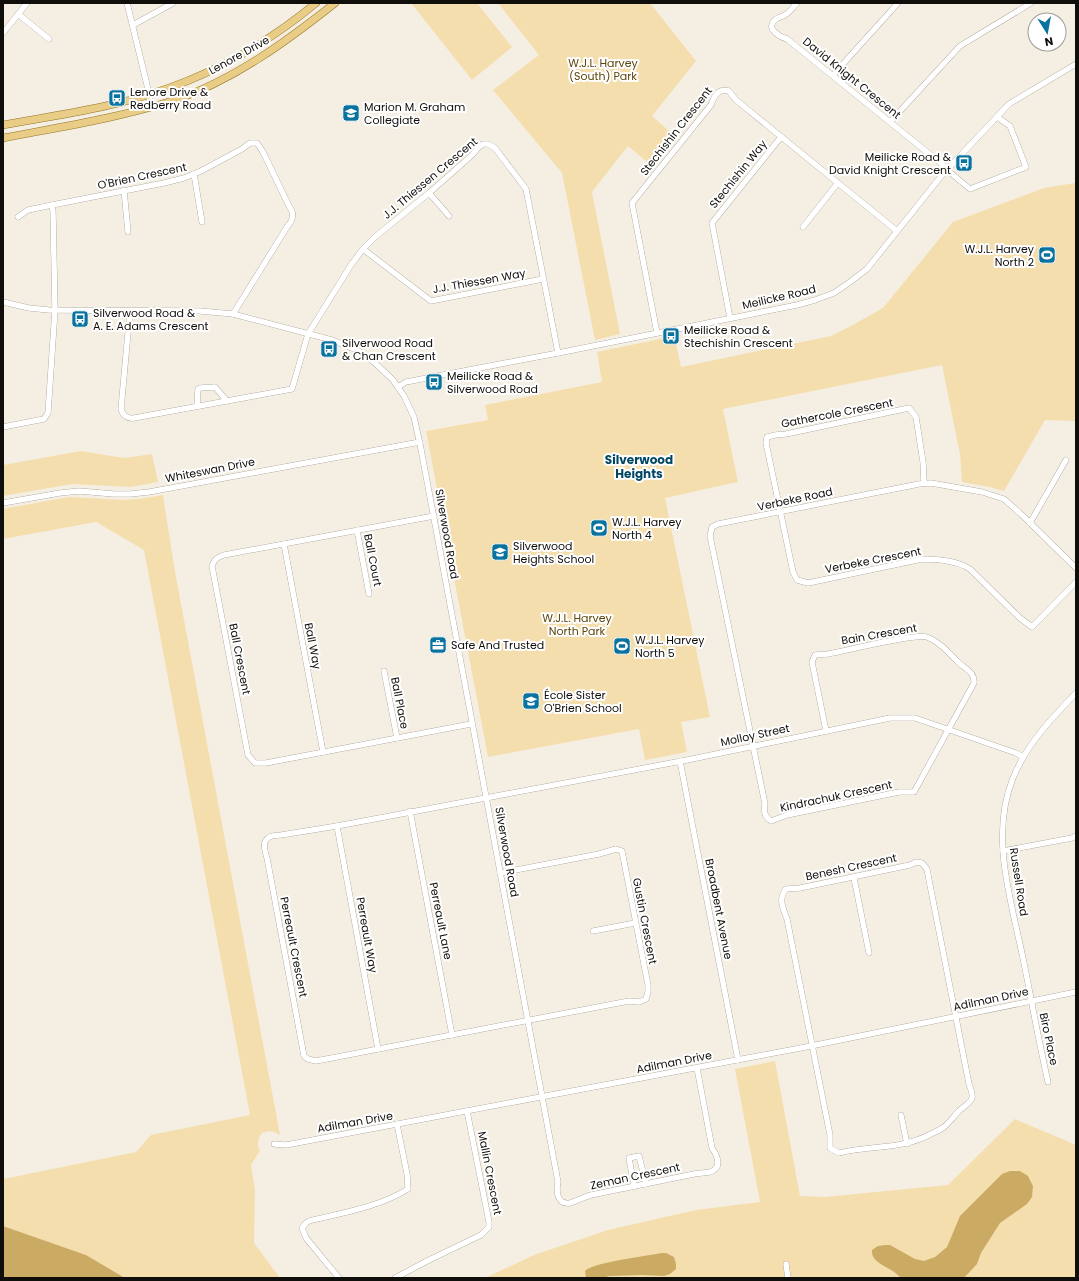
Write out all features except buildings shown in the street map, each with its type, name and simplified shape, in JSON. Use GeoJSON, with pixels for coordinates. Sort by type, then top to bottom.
{"type":"FeatureCollection","features":[{"type":"Feature","properties":{"kind":"main road","name":"Lenore Drive"},"geometry":{"type":"LineString","coordinates":[[3,126],[113,105],[173,86],[230,62],[256,47],[316,3]]}},
{"type":"Feature","properties":{"kind":"main road","name":"Lenore Drive"},"geometry":{"type":"LineString","coordinates":[[3,138],[108,118],[176,99],[212,84],[266,54],[335,3]]}},
{"type":"Feature","properties":{"kind":"street"},"geometry":{"type":"LineString","coordinates":[[3,33],[27,3]]}},
{"type":"Feature","properties":{"kind":"street"},"geometry":{"type":"LineString","coordinates":[[127,3],[151,107]]}},
{"type":"Feature","properties":{"kind":"street"},"geometry":{"type":"LineString","coordinates":[[133,25],[173,3]]}},
{"type":"Feature","properties":{"kind":"street","name":"David Knight Crescent"},"geometry":{"type":"LineString","coordinates":[[797,3],[786,15],[774,20],[772,27],[779,36],[787,38],[970,189],[1026,167],[1010,126],[997,117]]}},
{"type":"Feature","properties":{"kind":"street"},"geometry":{"type":"LineString","coordinates":[[833,75],[898,3]]}},
{"type":"Feature","properties":{"kind":"street"},"geometry":{"type":"LineString","coordinates":[[890,122],[960,46],[1031,3]]}},
{"type":"Feature","properties":{"kind":"street"},"geometry":{"type":"LineString","coordinates":[[18,14],[49,39]]}},
{"type":"Feature","properties":{"kind":"street","name":"Meilicke Road"},"geometry":{"type":"LineString","coordinates":[[398,387],[406,382],[730,318],[815,300],[834,293],[867,269],[897,231],[1009,104],[1076,64]]}},
{"type":"Feature","properties":{"kind":"street","name":"Stechishin Crescent"},"geometry":{"type":"LineString","coordinates":[[657,333],[632,203],[711,106],[716,94],[719,91],[729,91],[736,100],[897,231]]}},
{"type":"Feature","properties":{"kind":"street","name":"Stechishin Way"},"geometry":{"type":"LineString","coordinates":[[730,318],[712,223],[781,137]]}},
{"type":"Feature","properties":{"kind":"street","name":"O'Brien Crescent"},"geometry":{"type":"LineString","coordinates":[[18,217],[28,210],[164,183],[194,174],[242,149],[250,143],[257,143],[293,211],[293,216],[291,222],[233,314]]}},
{"type":"Feature","properties":{"kind":"street","name":"J.J. Thiessen Crescent"},"geometry":{"type":"LineString","coordinates":[[227,401],[292,389],[308,334],[351,265],[363,249],[375,237],[430,193],[483,144],[491,144],[526,189],[558,353]]}},
{"type":"Feature","properties":{"kind":"street"},"geometry":{"type":"LineString","coordinates":[[194,174],[202,222]]}},
{"type":"Feature","properties":{"kind":"street"},"geometry":{"type":"LineString","coordinates":[[803,227],[838,184]]}},
{"type":"Feature","properties":{"kind":"street"},"geometry":{"type":"LineString","coordinates":[[124,190],[128,232]]}},
{"type":"Feature","properties":{"kind":"street"},"geometry":{"type":"LineString","coordinates":[[430,193],[449,216]]}},
{"type":"Feature","properties":{"kind":"street"},"geometry":{"type":"LineString","coordinates":[[3,427],[41,420],[47,416],[55,310],[52,205]]}},
{"type":"Feature","properties":{"kind":"street","name":"J.J. Thiessen Way"},"geometry":{"type":"LineString","coordinates":[[363,249],[431,301],[544,279]]}},
{"type":"Feature","properties":{"kind":"street","name":"Silverwood Road"},"geometry":{"type":"LineString","coordinates":[[3,302],[29,308],[55,310],[200,311],[233,314],[332,340],[359,351],[379,366],[398,387],[414,417],[420,442],[471,724],[542,1097]]}},
{"type":"Feature","properties":{"kind":"street"},"geometry":{"type":"LineString","coordinates":[[130,311],[122,406],[123,414],[128,418],[134,418],[227,401]]}},
{"type":"Feature","properties":{"kind":"street"},"geometry":{"type":"LineString","coordinates":[[197,406],[198,389],[200,388],[214,387],[227,401]]}},
{"type":"Feature","properties":{"kind":"street","name":"Gathercole Crescent"},"geometry":{"type":"LineString","coordinates":[[781,512],[766,443],[767,437],[775,435],[909,408],[916,417],[924,462],[924,483]]}},
{"type":"Feature","properties":{"kind":"street","name":"Whiteswan Drive"},"geometry":{"type":"LineString","coordinates":[[3,503],[79,491],[114,494],[150,492],[420,442]]}},
{"type":"Feature","properties":{"kind":"street"},"geometry":{"type":"LineString","coordinates":[[1030,523],[1066,460]]}},
{"type":"Feature","properties":{"kind":"street","name":"Verbeke Road"},"geometry":{"type":"LineString","coordinates":[[753,746],[710,536],[712,527],[718,524],[924,483],[982,492],[999,497],[1030,523],[1076,568]]}},
{"type":"Feature","properties":{"kind":"street","name":"Verbeke Crescent"},"geometry":{"type":"LineString","coordinates":[[781,512],[795,577],[801,582],[808,583],[922,559],[956,563],[970,569],[1020,618],[1032,627],[1076,582]]}},
{"type":"Feature","properties":{"kind":"street","name":"Ball Crescent"},"geometry":{"type":"LineString","coordinates":[[434,516],[224,555],[213,561],[212,566],[248,755],[255,763],[323,752],[471,724]]}},
{"type":"Feature","properties":{"kind":"street","name":"Ball Court"},"geometry":{"type":"LineString","coordinates":[[357,530],[370,594]]}},
{"type":"Feature","properties":{"kind":"street","name":"Ball Way"},"geometry":{"type":"LineString","coordinates":[[284,544],[323,752]]}},
{"type":"Feature","properties":{"kind":"street","name":"Bain Crescent"},"geometry":{"type":"LineString","coordinates":[[826,731],[812,662],[815,655],[828,654],[920,635],[937,642],[970,672],[974,678],[974,683],[948,730]]}},
{"type":"Feature","properties":{"kind":"street","name":"Ball Place"},"geometry":{"type":"LineString","coordinates":[[384,671],[397,738]]}},
{"type":"Feature","properties":{"kind":"street","name":"Russell Road"},"geometry":{"type":"LineString","coordinates":[[1031,1001],[1005,870],[1002,821],[1013,778],[1023,757],[1048,722],[1076,693]]}},
{"type":"Feature","properties":{"kind":"street","name":"Molloy Street"},"geometry":{"type":"LineString","coordinates":[[486,798],[680,761],[890,718],[916,718],[1016,753],[1023,757]]}},
{"type":"Feature","properties":{"kind":"street","name":"Kindrachuk Crescent"},"geometry":{"type":"LineString","coordinates":[[753,746],[765,804],[764,813],[771,821],[787,815],[899,792],[914,792],[948,730]]}},
{"type":"Feature","properties":{"kind":"street","name":"Broadbent Avenue"},"geometry":{"type":"LineString","coordinates":[[680,761],[738,1060]]}},
{"type":"Feature","properties":{"kind":"street","name":"Perreault Crescent"},"geometry":{"type":"LineString","coordinates":[[486,798],[410,811],[337,826],[281,835],[272,835],[267,838],[264,843],[264,848],[304,1056],[308,1059],[316,1061],[528,1020]]}},
{"type":"Feature","properties":{"kind":"street","name":"Perreault Lane"},"geometry":{"type":"LineString","coordinates":[[410,811],[452,1035]]}},
{"type":"Feature","properties":{"kind":"street","name":"Perreault Way"},"geometry":{"type":"LineString","coordinates":[[337,826],[378,1049]]}},
{"type":"Feature","properties":{"kind":"street"},"geometry":{"type":"LineString","coordinates":[[1003,851],[1076,836]]}},
{"type":"Feature","properties":{"kind":"street","name":"Gustin Crescent"},"geometry":{"type":"LineString","coordinates":[[500,873],[599,854],[616,849],[622,851],[624,858],[635,924],[648,985],[646,999],[638,1002],[629,1001],[528,1020]]}},
{"type":"Feature","properties":{"kind":"street","name":"Benesh Crescent"},"geometry":{"type":"LineString","coordinates":[[916,862],[922,863],[927,869],[956,1017],[969,1084],[973,1095],[971,1102],[944,1127],[924,1138],[907,1144],[850,1150],[839,1154],[830,1148],[830,1136],[813,1046],[787,919],[781,901],[782,894],[786,889],[800,888],[854,878],[910,865],[916,862]]}},
{"type":"Feature","properties":{"kind":"street"},"geometry":{"type":"LineString","coordinates":[[854,878],[869,953]]}},
{"type":"Feature","properties":{"kind":"street"},"geometry":{"type":"LineString","coordinates":[[593,931],[635,924]]}},
{"type":"Feature","properties":{"kind":"street","name":"Adilman Drive"},"geometry":{"type":"LineString","coordinates":[[274,1144],[286,1145],[697,1068],[813,1046],[1076,992]]}},
{"type":"Feature","properties":{"kind":"street","name":"Biro Place"},"geometry":{"type":"LineString","coordinates":[[1031,1001],[1048,1082]]}},
{"type":"Feature","properties":{"kind":"street","name":"Zeman Crescent"},"geometry":{"type":"LineString","coordinates":[[542,1097],[558,1182],[557,1192],[562,1201],[570,1203],[580,1198],[634,1186],[710,1172],[717,1166],[718,1160],[712,1148],[697,1068]]}},
{"type":"Feature","properties":{"kind":"street","name":"Mallin Crescent"},"geometry":{"type":"LineString","coordinates":[[395,1278],[481,1235],[489,1227],[467,1111]]}},
{"type":"Feature","properties":{"kind":"street"},"geometry":{"type":"LineString","coordinates":[[900,1115],[907,1144]]}},
{"type":"Feature","properties":{"kind":"street"},"geometry":{"type":"LineString","coordinates":[[339,1278],[306,1238],[302,1228],[309,1221],[380,1202],[396,1196],[408,1188],[397,1124]]}},
{"type":"Feature","properties":{"kind":"street"},"geometry":{"type":"LineString","coordinates":[[634,1186],[629,1158],[639,1156],[646,1184]]}},
{"type":"Feature","properties":{"kind":"street"},"geometry":{"type":"LineString","coordinates":[[786,1264],[788,1278]]}},
{"type":"Feature","properties":{"kind":"green space"},"geometry":{"type":"Polygon","coordinates":[[[411,3],[477,3],[512,47],[472,80],[411,3]]]}},
{"type":"Feature","properties":{"kind":"green space","name":"W.J.L. Harvey (South) Park"},"geometry":{"type":"Polygon","coordinates":[[[498,3],[650,3],[696,61],[652,116],[677,138],[653,167],[628,146],[592,192],[620,334],[595,340],[562,173],[493,90],[539,55],[498,3]]]}},
{"type":"Feature","properties":{"kind":"green space","name":"W.J.L. Harvey North Park"},"geometry":{"type":"Polygon","coordinates":[[[1075,183],[1076,421],[1045,420],[1004,491],[962,482],[960,454],[942,365],[723,409],[738,482],[665,498],[710,717],[681,722],[687,752],[645,760],[639,729],[488,757],[426,431],[488,420],[485,405],[602,382],[597,352],[674,336],[681,367],[831,336],[883,308],[953,222],[1044,188],[1075,183]]]}},
{"type":"Feature","properties":{"kind":"green space"},"geometry":{"type":"Polygon","coordinates":[[[81,451],[124,458],[152,454],[158,482],[131,487],[72,484],[3,496],[3,465],[81,451]]]}},
{"type":"Feature","properties":{"kind":"green space"},"geometry":{"type":"Polygon","coordinates":[[[163,495],[174,566],[280,1135],[271,1131],[262,1133],[258,1142],[260,1151],[251,1165],[255,1190],[254,1243],[280,1278],[125,1278],[86,1255],[3,1226],[3,1179],[136,1152],[151,1135],[250,1115],[144,550],[96,522],[3,539],[3,509],[69,497],[124,500],[163,495]]]}},
{"type":"Feature","properties":{"kind":"green space"},"geometry":{"type":"Polygon","coordinates":[[[775,1061],[800,1196],[824,1197],[948,1185],[1015,1119],[1076,1145],[1076,1278],[485,1278],[534,1255],[608,1230],[696,1210],[760,1202],[735,1069],[775,1061]]]}},
{"type":"Feature","properties":{"kind":"shaded area"},"geometry":{"type":"Polygon","coordinates":[[[1010,1171],[1020,1171],[1028,1176],[1033,1186],[1032,1197],[1027,1204],[1000,1223],[981,1253],[977,1264],[964,1278],[901,1278],[873,1257],[872,1250],[878,1246],[890,1245],[915,1259],[924,1261],[935,1257],[947,1247],[960,1216],[1002,1174],[1010,1171]]]}},
{"type":"Feature","properties":{"kind":"shaded area"},"geometry":{"type":"Polygon","coordinates":[[[3,1226],[86,1255],[125,1278],[3,1278],[3,1226]]]}},
{"type":"Feature","properties":{"kind":"shaded area"},"geometry":{"type":"Polygon","coordinates":[[[666,1253],[674,1257],[676,1264],[676,1269],[670,1274],[664,1276],[642,1275],[586,1278],[585,1271],[599,1265],[666,1253]]]}},
{"type":"Feature","properties":{"kind":"place","name":"Lenore Drive & Redberry Road"},"geometry":{"type":"Point","coordinates":[117,98]}},
{"type":"Feature","properties":{"kind":"place","name":"Marion M. Graham Collegiate"},"geometry":{"type":"Point","coordinates":[351,113]}},
{"type":"Feature","properties":{"kind":"place","name":"Meilicke Road & David Knight Crescent"},"geometry":{"type":"Point","coordinates":[964,163]}},
{"type":"Feature","properties":{"kind":"place","name":"W.J.L. Harvey North 2"},"geometry":{"type":"Point","coordinates":[1047,255]}},
{"type":"Feature","properties":{"kind":"place","name":"Silverwood Road & A. E. Adams Crescent"},"geometry":{"type":"Point","coordinates":[80,319]}},
{"type":"Feature","properties":{"kind":"place","name":"Meilicke Road & Stechishin Crescent"},"geometry":{"type":"Point","coordinates":[671,336]}},
{"type":"Feature","properties":{"kind":"place","name":"Silverwood Road & Chan Crescent"},"geometry":{"type":"Point","coordinates":[329,349]}},
{"type":"Feature","properties":{"kind":"place","name":"Meilicke Road & Silverwood Road"},"geometry":{"type":"Point","coordinates":[434,382]}},
{"type":"Feature","properties":{"kind":"place","name":"W.J.L. Harvey North 4"},"geometry":{"type":"Point","coordinates":[599,528]}},
{"type":"Feature","properties":{"kind":"place","name":"Silverwood Heights School"},"geometry":{"type":"Point","coordinates":[500,552]}},
{"type":"Feature","properties":{"kind":"place","name":"Safe And Trusted"},"geometry":{"type":"Point","coordinates":[438,645]}},
{"type":"Feature","properties":{"kind":"place","name":"W.J.L. Harvey North 5"},"geometry":{"type":"Point","coordinates":[622,646]}},
{"type":"Feature","properties":{"kind":"place","name":"École Sister O'Brien School"},"geometry":{"type":"Point","coordinates":[531,701]}},
{"type":"Feature","properties":{"kind":"district","name":"Silverwood Heights"},"geometry":{"type":"Point","coordinates":[639,467]}}]}
